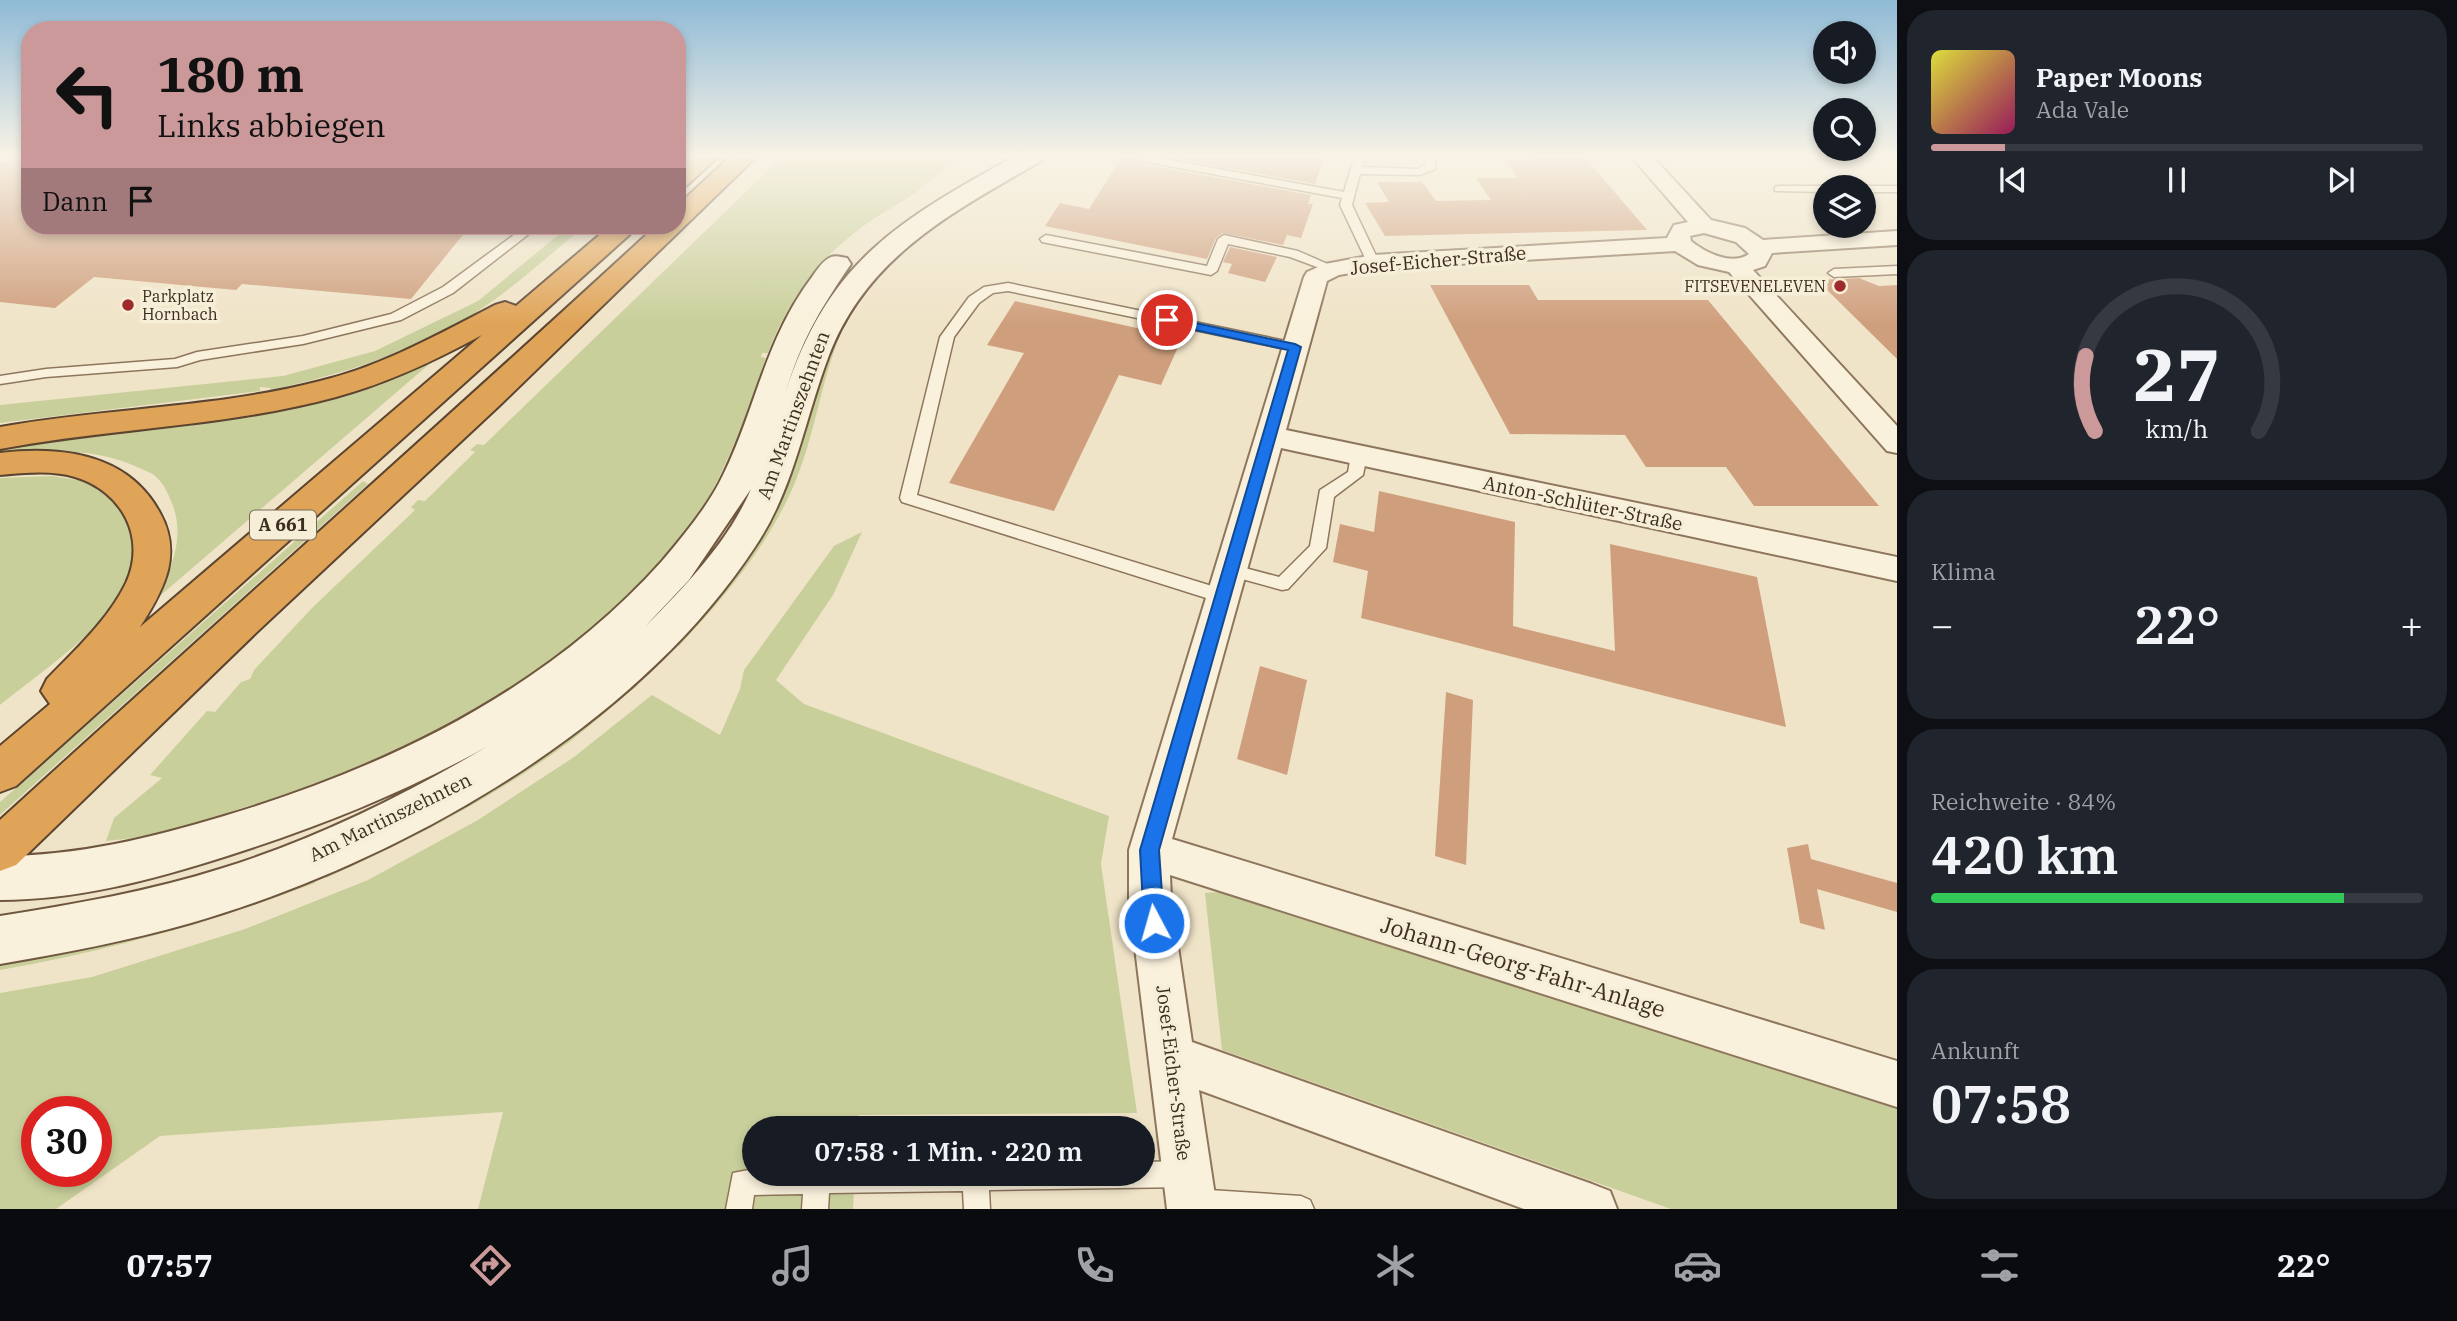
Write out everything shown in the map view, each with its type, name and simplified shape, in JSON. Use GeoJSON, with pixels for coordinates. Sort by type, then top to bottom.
{"type":"FeatureCollection","features":[{"type":"Feature","properties":{"kind":"highway","name":"A 661"},"geometry":{"type":"LineString","coordinates":[[0,773],[616,235]]}},
{"type":"Feature","properties":{"kind":"highway","name":"A 661"},"geometry":{"type":"LineString","coordinates":[[12,838],[246,618],[491,397],[662,235]]}},
{"type":"Feature","properties":{"kind":"highway","name":"A 661"},"geometry":{"type":"LineString","coordinates":[[0,438],[215,410],[326,390],[372,376],[414,358],[567,277]]}},
{"type":"Feature","properties":{"kind":"highway"},"geometry":{"type":"LineString","coordinates":[[0,464],[62,463],[111,477],[135,497],[151,532],[153,548],[146,583],[127,616],[0,758]]}},
{"type":"Feature","properties":{"kind":"main road","name":"Am Martinszehnten"},"geometry":{"type":"LineString","coordinates":[[0,878],[27,879],[87,871],[162,855],[310,810],[453,746],[548,687],[633,618],[675,574],[704,536],[741,472],[758,432],[778,366],[798,319],[835,266],[880,226],[903,211]]}},
{"type":"Feature","properties":{"kind":"main road","name":"Am Martinszehnten"},"geometry":{"type":"LineString","coordinates":[[0,940],[91,925],[187,901],[253,880],[367,833],[440,796],[501,760],[569,713],[649,647],[714,578],[744,535],[770,488],[789,437],[813,357],[829,319],[857,277],[881,253],[938,211]]}},
{"type":"Feature","properties":{"kind":"street"},"geometry":{"type":"LineString","coordinates":[[1691,211],[1704,226]]}},
{"type":"Feature","properties":{"kind":"street"},"geometry":{"type":"LineString","coordinates":[[1704,226],[1738,234],[1758,247],[1761,254],[1757,261],[1736,266],[1706,260],[1680,244],[1678,236],[1682,230],[1704,226]]}},
{"type":"Feature","properties":{"kind":"street"},"geometry":{"type":"LineString","coordinates":[[1758,247],[1896,239]]}},
{"type":"Feature","properties":{"kind":"street","name":"Josef-Eicher-Straße"},"geometry":{"type":"LineString","coordinates":[[1190,1195],[1150,898],[1149,850],[1316,277],[1333,269],[1373,262],[1680,244]]}},
{"type":"Feature","properties":{"kind":"street"},"geometry":{"type":"LineString","coordinates":[[1736,266],[1897,444]]}},
{"type":"Feature","properties":{"kind":"street","name":"Anton-Schlüter-Straße"},"geometry":{"type":"LineString","coordinates":[[1268,436],[1897,569]]}},
{"type":"Feature","properties":{"kind":"street","name":"Johann-Georg-Fahr-Anlage"},"geometry":{"type":"LineString","coordinates":[[1149,850],[1897,1084]]}},
{"type":"Feature","properties":{"kind":"street"},"geometry":{"type":"LineString","coordinates":[[1171,1057],[1592,1209]]}},
{"type":"Feature","properties":{"kind":"lane"},"geometry":{"type":"LineString","coordinates":[[1349,211],[1373,262]]}},
{"type":"Feature","properties":{"kind":"lane"},"geometry":{"type":"LineString","coordinates":[[0,380],[46,373],[177,363],[197,356],[303,340],[396,317],[447,290],[521,235]]}},
{"type":"Feature","properties":{"kind":"lane"},"geometry":{"type":"LineString","coordinates":[[1046,239],[1211,271],[1224,239],[1294,254],[1333,269]]}},
{"type":"Feature","properties":{"kind":"lane"},"geometry":{"type":"LineString","coordinates":[[1835,273],[1897,270]]}},
{"type":"Feature","properties":{"kind":"lane"},"geometry":{"type":"LineString","coordinates":[[1295,347],[1008,287],[989,290],[974,300],[947,337],[908,498],[1226,583],[1282,584],[1318,548],[1326,494],[1355,475],[1359,456]]}},
{"type":"Feature","properties":{"kind":"lane"},"geometry":{"type":"LineString","coordinates":[[739,1209],[742,1182]]}},
{"type":"Feature","properties":{"kind":"lane"},"geometry":{"type":"LineString","coordinates":[[815,1209],[817,1186]]}},
{"type":"Feature","properties":{"kind":"lane"},"geometry":{"type":"LineString","coordinates":[[976,1186],[977,1209]]}},
{"type":"Feature","properties":{"kind":"lane"},"geometry":{"type":"LineString","coordinates":[[1077,1186],[1190,1195],[1301,1209]]}},
{"type":"Feature","properties":{"kind":"green space"},"geometry":{"type":"Polygon","coordinates":[[[726,211],[885,211],[832,253],[794,299],[768,353],[762,353],[761,357],[766,358],[738,435],[716,484],[688,531],[642,587],[572,649],[534,677],[454,726],[371,765],[200,821],[144,836],[106,841],[114,818],[162,778],[150,775],[207,711],[215,712],[241,682],[250,679],[254,670],[313,607],[415,510],[411,507],[418,500],[425,501],[475,452],[470,450],[477,444],[484,445],[726,211]]]}},
{"type":"Feature","properties":{"kind":"green space"},"geometry":{"type":"Polygon","coordinates":[[[558,235],[574,235],[475,313],[427,340],[350,369],[270,390],[260,387],[260,391],[0,423],[0,405],[283,376],[375,351],[478,301],[558,235]]]}},
{"type":"Feature","properties":{"kind":"green space"},"geometry":{"type":"Polygon","coordinates":[[[887,265],[846,322],[831,361],[803,461],[773,526],[745,568],[679,646],[674,643],[731,576],[758,540],[780,502],[790,479],[820,376],[838,327],[851,305],[887,265]]]}},
{"type":"Feature","properties":{"kind":"green space"},"geometry":{"type":"Polygon","coordinates":[[[433,358],[434,360],[161,595],[158,594],[175,551],[177,529],[170,498],[155,476],[122,461],[88,453],[53,452],[0,456],[0,448],[123,430],[433,358]]]}},
{"type":"Feature","properties":{"kind":"green space"},"geometry":{"type":"Polygon","coordinates":[[[52,476],[90,482],[117,495],[138,522],[132,575],[121,598],[91,632],[0,705],[0,478],[52,476]]]}},
{"type":"Feature","properties":{"kind":"green space"},"geometry":{"type":"Polygon","coordinates":[[[363,481],[368,484],[0,815],[0,802],[363,481]]]}},
{"type":"Feature","properties":{"kind":"green space"},"geometry":{"type":"Polygon","coordinates":[[[862,532],[833,595],[776,680],[804,704],[1109,816],[1101,864],[1137,1113],[742,1116],[742,1186],[854,1186],[853,1209],[478,1209],[503,1112],[160,1136],[112,1170],[112,1096],[21,1096],[21,1187],[87,1187],[56,1209],[0,1209],[0,993],[92,977],[245,929],[368,880],[478,820],[574,757],[652,695],[720,735],[740,689],[744,670],[834,546],[862,532]]]}},
{"type":"Feature","properties":{"kind":"green space"},"geometry":{"type":"Polygon","coordinates":[[[633,682],[638,685],[589,727],[514,780],[421,832],[326,878],[329,868],[633,682]]]}},
{"type":"Feature","properties":{"kind":"green space"},"geometry":{"type":"Polygon","coordinates":[[[318,873],[315,883],[199,923],[80,954],[0,970],[0,959],[318,873]]]}},
{"type":"Feature","properties":{"kind":"green space"},"geometry":{"type":"Polygon","coordinates":[[[1234,891],[1897,1099],[1897,1209],[1671,1209],[1222,1050],[1205,893],[1234,891]]]}},
{"type":"Feature","properties":{"kind":"building"},"geometry":{"type":"Polygon","coordinates":[[[0,211],[21,211],[21,235],[463,235],[411,299],[242,284],[236,290],[94,277],[55,308],[0,302],[0,211]]]}},
{"type":"Feature","properties":{"kind":"building"},"geometry":{"type":"Polygon","coordinates":[[[1055,211],[1310,211],[1301,238],[1287,235],[1283,245],[1223,233],[1216,238],[1207,259],[1045,226],[1055,211]]]}},
{"type":"Feature","properties":{"kind":"building"},"geometry":{"type":"Polygon","coordinates":[[[1370,211],[1631,211],[1647,230],[1385,236],[1370,211]]]}},
{"type":"Feature","properties":{"kind":"building"},"geometry":{"type":"Polygon","coordinates":[[[1230,247],[1277,257],[1265,282],[1228,273],[1232,264],[1223,262],[1230,247]]]}},
{"type":"Feature","properties":{"kind":"building"},"geometry":{"type":"Polygon","coordinates":[[[1859,278],[1879,286],[1897,285],[1897,359],[1817,280],[1859,278]]]}},
{"type":"Feature","properties":{"kind":"building"},"geometry":{"type":"Polygon","coordinates":[[[1430,285],[1529,285],[1538,300],[1708,300],[1879,506],[1754,506],[1726,467],[1646,467],[1625,435],[1510,434],[1430,285]]]}},
{"type":"Feature","properties":{"kind":"building"},"geometry":{"type":"Polygon","coordinates":[[[1015,301],[1182,338],[1161,385],[1119,375],[1054,511],[949,483],[1024,353],[987,345],[1015,301]]]}},
{"type":"Feature","properties":{"kind":"building"},"geometry":{"type":"Polygon","coordinates":[[[1379,491],[1515,522],[1513,626],[1615,651],[1610,544],[1757,577],[1786,727],[1361,618],[1368,571],[1333,562],[1340,524],[1374,532],[1379,491]]]}},
{"type":"Feature","properties":{"kind":"building"},"geometry":{"type":"Polygon","coordinates":[[[1260,666],[1307,680],[1287,775],[1237,759],[1260,666]]]}},
{"type":"Feature","properties":{"kind":"building"},"geometry":{"type":"Polygon","coordinates":[[[1446,692],[1473,700],[1466,865],[1435,856],[1446,692]]]}},
{"type":"Feature","properties":{"kind":"building"},"geometry":{"type":"Polygon","coordinates":[[[1808,844],[1811,859],[1897,883],[1897,912],[1817,889],[1825,930],[1800,923],[1787,848],[1808,844]]]}},
{"type":"Feature","properties":{"kind":"place","name":"FITSEVENELEVEN"},"geometry":{"type":"Point","coordinates":[1840,286]}},
{"type":"Feature","properties":{"kind":"place","name":"Parkplatz Hornbach"},"geometry":{"type":"Point","coordinates":[128,305]}},
{"type":"Feature","properties":{"kind":"route"},"geometry":{"type":"LineString","coordinates":[[1154,923],[1150,898],[1149,850],[1295,347],[1167,320]]}}]}
